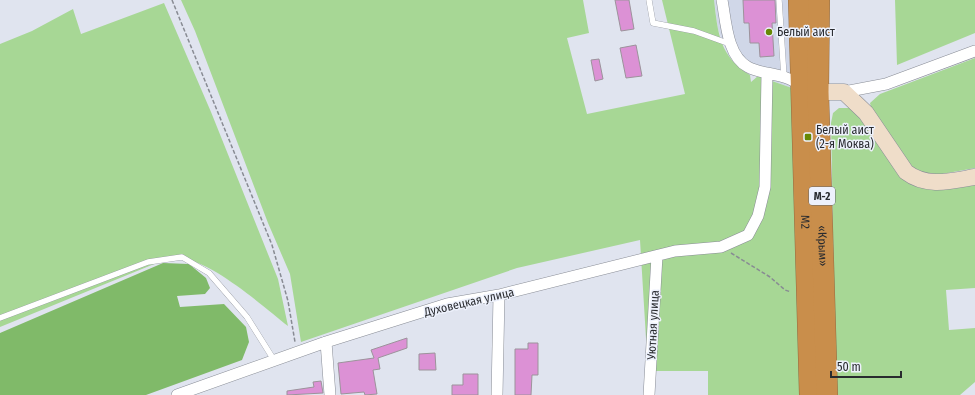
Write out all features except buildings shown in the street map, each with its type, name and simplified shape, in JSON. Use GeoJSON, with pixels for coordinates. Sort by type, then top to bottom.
{"type":"FeatureCollection","features":[{"type":"Feature","properties":{"kind":"highway","name":"М2"},"geometry":{"type":"LineString","coordinates":[[799,0],[810,395]]}},
{"type":"Feature","properties":{"kind":"highway","name":"«Крым»"},"geometry":{"type":"LineString","coordinates":[[819,0],[801,84],[827,395]]}},
{"type":"Feature","properties":{"kind":"street"},"geometry":{"type":"LineString","coordinates":[[722,0],[728,33],[736,56],[747,67],[801,84],[844,92],[886,84],[975,51]]}},
{"type":"Feature","properties":{"kind":"street"},"geometry":{"type":"LineString","coordinates":[[721,247],[748,234],[758,216],[765,188],[767,74]]}},
{"type":"Feature","properties":{"kind":"street"},"geometry":{"type":"LineString","coordinates":[[844,92],[866,113],[906,172],[915,179],[927,182],[975,176]]}},
{"type":"Feature","properties":{"kind":"street","name":"Духовецкая улица"},"geometry":{"type":"LineString","coordinates":[[177,395],[297,354],[326,342],[447,304],[499,295],[675,251],[721,247]]}},
{"type":"Feature","properties":{"kind":"street","name":"Уютная улица"},"geometry":{"type":"LineString","coordinates":[[649,395],[657,256]]}},
{"type":"Feature","properties":{"kind":"street"},"geometry":{"type":"LineString","coordinates":[[496,395],[499,295]]}},
{"type":"Feature","properties":{"kind":"street"},"geometry":{"type":"LineString","coordinates":[[326,342],[330,395]]}},
{"type":"Feature","properties":{"kind":"lane"},"geometry":{"type":"LineString","coordinates":[[649,0],[653,24],[694,31],[732,44]]}},
{"type":"Feature","properties":{"kind":"lane"},"geometry":{"type":"LineString","coordinates":[[779,0],[801,84]]}},
{"type":"Feature","properties":{"kind":"lane"},"geometry":{"type":"LineString","coordinates":[[0,318],[148,262],[182,257],[209,273],[247,317],[275,361]]}},
{"type":"Feature","properties":{"kind":"path"},"geometry":{"type":"LineString","coordinates":[[172,0],[272,245],[288,301],[297,354]]}},
{"type":"Feature","properties":{"kind":"path"},"geometry":{"type":"LineString","coordinates":[[721,247],[770,277],[785,290],[807,296]]}},
{"type":"Feature","properties":{"kind":"shaded area"},"geometry":{"type":"Polygon","coordinates":[[[714,0],[821,0],[792,88],[758,76],[750,75],[737,67],[728,55],[718,29],[714,0]]]}},
{"type":"Feature","properties":{"kind":"green space"},"geometry":{"type":"Polygon","coordinates":[[[181,0],[583,0],[589,33],[567,38],[587,114],[685,94],[662,0],[714,0],[719,33],[726,52],[740,68],[750,75],[751,82],[758,76],[792,88],[812,395],[708,395],[708,371],[648,371],[640,240],[517,268],[301,342],[290,274],[268,223],[195,31],[181,0]]]}},
{"type":"Feature","properties":{"kind":"green space"},"geometry":{"type":"Polygon","coordinates":[[[895,0],[975,0],[975,33],[897,65],[895,0]]]}},
{"type":"Feature","properties":{"kind":"green space"},"geometry":{"type":"Polygon","coordinates":[[[164,3],[211,112],[278,279],[288,326],[252,297],[222,276],[194,262],[182,259],[164,260],[0,327],[0,44],[32,31],[73,9],[81,34],[164,3]]]}},
{"type":"Feature","properties":{"kind":"green space"},"geometry":{"type":"Polygon","coordinates":[[[975,58],[975,168],[931,176],[918,173],[905,159],[872,111],[870,103],[880,94],[975,58]]]}},
{"type":"Feature","properties":{"kind":"green space"},"geometry":{"type":"Polygon","coordinates":[[[839,108],[849,108],[857,112],[899,173],[975,181],[975,288],[946,290],[949,330],[975,328],[975,382],[960,395],[836,395],[831,123],[833,113],[839,108]]]}},
{"type":"Feature","properties":{"kind":"green space"},"geometry":{"type":"Polygon","coordinates":[[[163,263],[189,264],[206,278],[210,288],[205,294],[177,296],[180,307],[224,304],[246,327],[249,342],[242,360],[146,395],[0,395],[0,333],[163,263]]]}},
{"type":"Feature","properties":{"kind":"place","name":"Белый аист"},"geometry":{"type":"Point","coordinates":[769,32]}},
{"type":"Feature","properties":{"kind":"place","name":"Белый аист (2-я Моква)"},"geometry":{"type":"Point","coordinates":[808,137]}}]}
